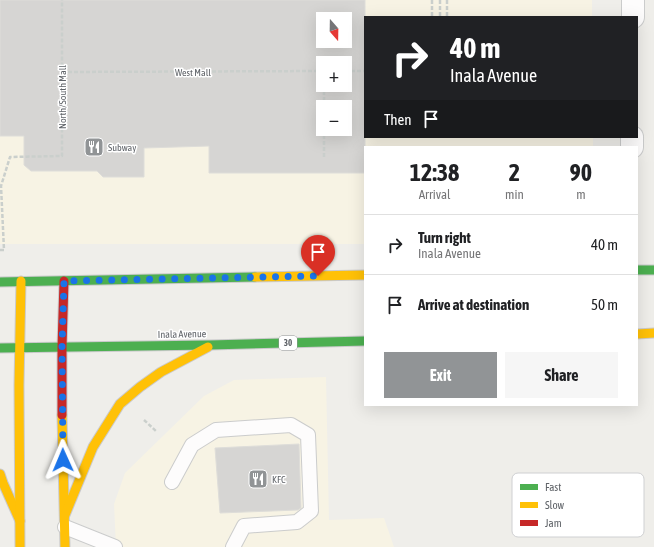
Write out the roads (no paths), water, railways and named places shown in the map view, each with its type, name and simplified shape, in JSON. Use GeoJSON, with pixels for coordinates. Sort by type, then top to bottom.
{"type":"FeatureCollection","features":[{"type":"Feature","properties":{"kind":"main road"},"geometry":{"type":"LineString","coordinates":[[638,270],[654,270]]}},
{"type":"Feature","properties":{"kind":"main road"},"geometry":{"type":"LineString","coordinates":[[0,282],[364,275]]}},
{"type":"Feature","properties":{"kind":"main road"},"geometry":{"type":"LineString","coordinates":[[20,547],[19,391],[21,281]]}},
{"type":"Feature","properties":{"kind":"main road"},"geometry":{"type":"LineString","coordinates":[[64,281],[62,418],[65,547]]}},
{"type":"Feature","properties":{"kind":"main road"},"geometry":{"type":"LineString","coordinates":[[638,334],[654,333]]}},
{"type":"Feature","properties":{"kind":"main road","name":"Inala Avenue"},"geometry":{"type":"LineString","coordinates":[[0,348],[364,341]]}},
{"type":"Feature","properties":{"kind":"main road"},"geometry":{"type":"LineString","coordinates":[[65,521],[93,447],[120,404],[161,372],[210,345]]}},
{"type":"Feature","properties":{"kind":"main road"},"geometry":{"type":"LineString","coordinates":[[0,474],[20,521]]}},
{"type":"Feature","properties":{"kind":"street"},"geometry":{"type":"LineString","coordinates":[[633,0],[633,16]]}},
{"type":"Feature","properties":{"kind":"lane"},"geometry":{"type":"LineString","coordinates":[[172,482],[192,445],[216,430],[291,425],[308,435],[312,511],[297,522],[244,526],[233,547]]}},
{"type":"Feature","properties":{"kind":"lane"},"geometry":{"type":"LineString","coordinates":[[65,521],[115,547]]}},
{"type":"Feature","properties":{"kind":"place","name":"Subway"},"geometry":{"type":"Point","coordinates":[94,147]}},
{"type":"Feature","properties":{"kind":"place","name":"KFC"},"geometry":{"type":"Point","coordinates":[258,479]}}]}
